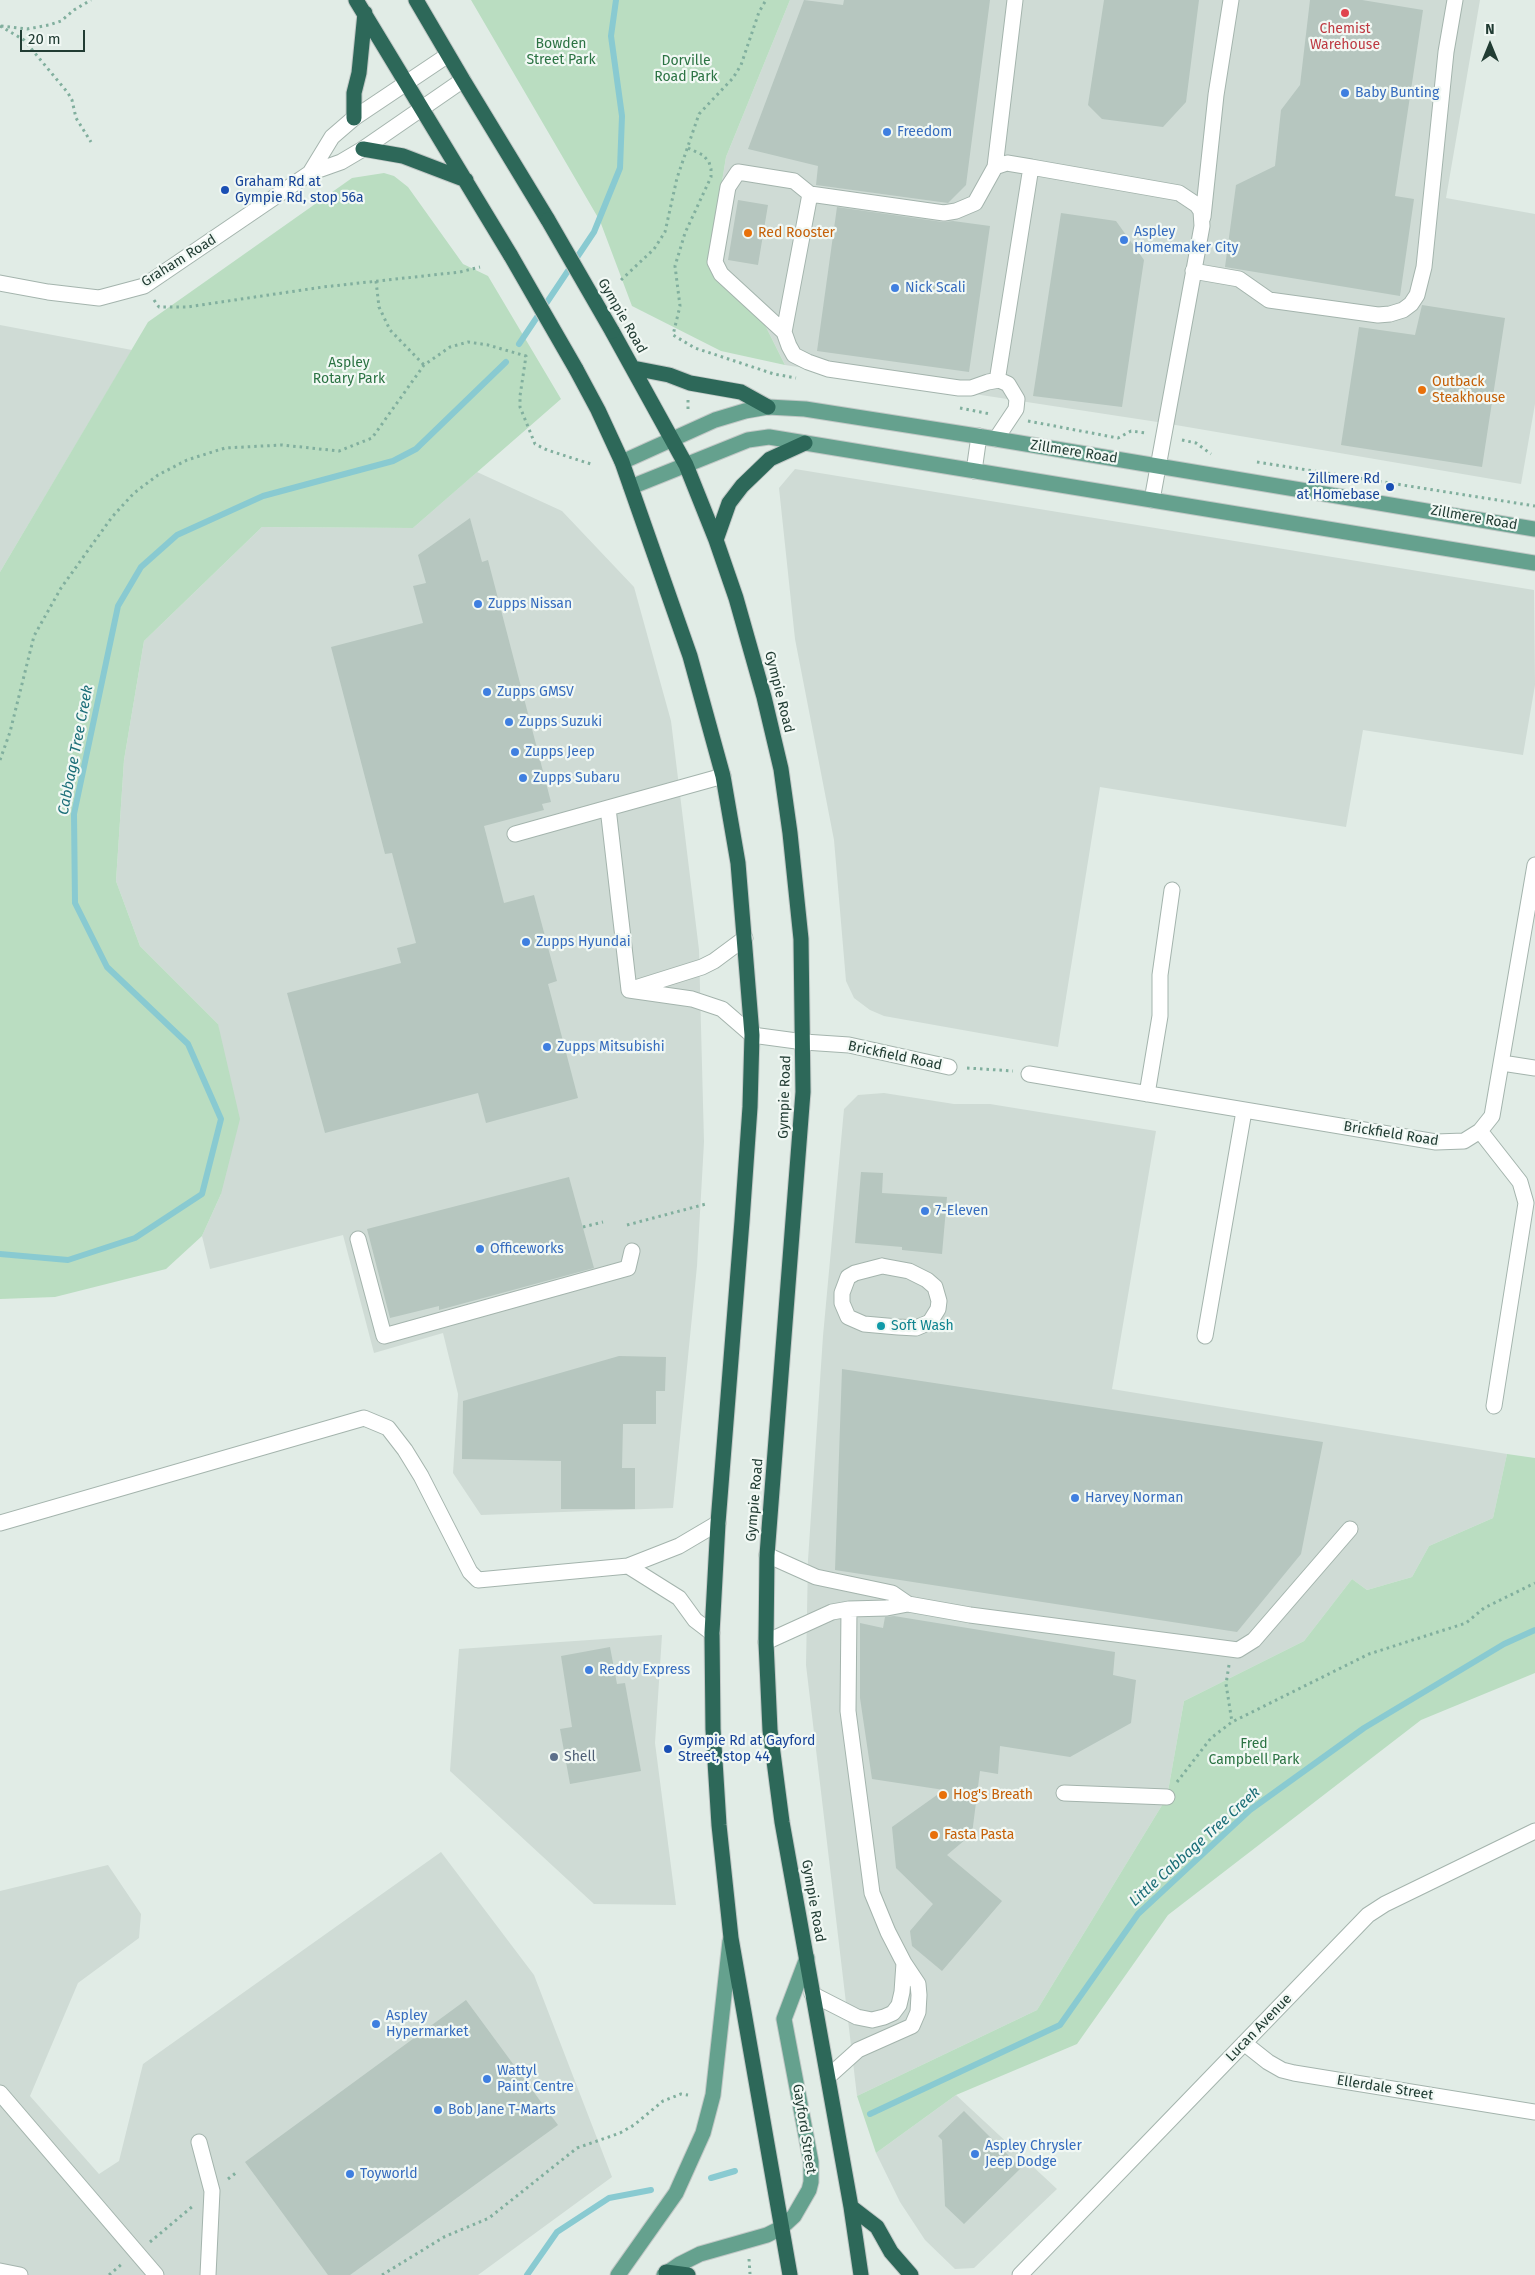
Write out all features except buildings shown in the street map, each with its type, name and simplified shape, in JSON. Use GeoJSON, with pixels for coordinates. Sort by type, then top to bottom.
{"type":"FeatureCollection","features":[{"type":"Feature","properties":{"kind":"highway"},"geometry":{"type":"LineString","coordinates":[[356,0],[511,256],[598,410],[622,462],[690,656],[723,776],[738,863],[746,938],[752,1035],[746,1156],[718,1523],[712,1633],[713,1729],[723,1881],[731,1938],[790,2275]]}},
{"type":"Feature","properties":{"kind":"highway","name":"Gympie Road"},"geometry":{"type":"LineString","coordinates":[[416,0],[462,80],[548,220],[686,465],[716,540],[751,648],[780,769],[797,890],[804,1042],[800,1140],[767,1555],[766,1642],[770,1730],[776,1784],[851,2207],[861,2275]]}},
{"type":"Feature","properties":{"kind":"highway"},"geometry":{"type":"LineString","coordinates":[[354,118],[354,93],[359,73],[364,13]]}},
{"type":"Feature","properties":{"kind":"highway"},"geometry":{"type":"LineString","coordinates":[[363,148],[403,156],[466,180]]}},
{"type":"Feature","properties":{"kind":"highway"},"geometry":{"type":"LineString","coordinates":[[633,368],[669,375],[690,383],[741,392],[768,407]]}},
{"type":"Feature","properties":{"kind":"highway"},"geometry":{"type":"LineString","coordinates":[[716,540],[729,503],[752,475],[770,459],[805,443]]}},
{"type":"Feature","properties":{"kind":"highway"},"geometry":{"type":"LineString","coordinates":[[851,2207],[877,2227],[891,2252],[910,2275]]}},
{"type":"Feature","properties":{"kind":"highway"},"geometry":{"type":"LineString","coordinates":[[665,2274],[688,2275]]}},
{"type":"Feature","properties":{"kind":"main road","name":"Zillmere Road"},"geometry":{"type":"LineString","coordinates":[[622,462],[715,420],[768,407],[804,409],[980,436],[1535,529]]}},
{"type":"Feature","properties":{"kind":"main road"},"geometry":{"type":"LineString","coordinates":[[631,487],[748,440],[769,437],[1535,563]]}},
{"type":"Feature","properties":{"kind":"main road"},"geometry":{"type":"LineString","coordinates":[[618,2275],[676,2192],[703,2133],[714,2086],[731,1938]]}},
{"type":"Feature","properties":{"kind":"main road","name":"Gayford Street"},"geometry":{"type":"LineString","coordinates":[[665,2274],[700,2254],[767,2235],[781,2228],[794,2216],[803,2202],[811,2182],[811,2162],[784,2019],[806,1958]]}},
{"type":"Feature","properties":{"kind":"street"},"geometry":{"type":"LineString","coordinates":[[996,439],[1012,418],[1016,409],[1017,399],[1008,384],[999,380],[971,388],[959,388],[828,369],[808,362],[794,355],[784,332],[720,274],[715,262],[728,188],[738,172],[794,181],[810,194],[944,213],[956,211],[975,203],[981,196],[995,167],[1015,0]]}},
{"type":"Feature","properties":{"kind":"street"},"geometry":{"type":"LineString","coordinates":[[1152,500],[1202,226],[1216,95],[1231,0]]}},
{"type":"Feature","properties":{"kind":"street"},"geometry":{"type":"LineString","coordinates":[[1193,271],[1239,279],[1269,300],[1378,315],[1396,312],[1411,304],[1417,295],[1424,267],[1446,52],[1455,0]]}},
{"type":"Feature","properties":{"kind":"street","name":"Graham Road"},"geometry":{"type":"LineString","coordinates":[[310,172],[332,137],[354,118],[448,55]]}},
{"type":"Feature","properties":{"kind":"street","name":"Graham Road"},"geometry":{"type":"LineString","coordinates":[[0,283],[48,292],[99,298],[144,286],[310,172],[341,162],[462,80]]}},
{"type":"Feature","properties":{"kind":"street"},"geometry":{"type":"LineString","coordinates":[[995,167],[1007,163],[1179,193],[1196,204],[1201,211],[1202,226]]}},
{"type":"Feature","properties":{"kind":"street"},"geometry":{"type":"LineString","coordinates":[[999,380],[998,375],[1031,167]]}},
{"type":"Feature","properties":{"kind":"street"},"geometry":{"type":"LineString","coordinates":[[784,332],[810,194]]}},
{"type":"Feature","properties":{"kind":"street"},"geometry":{"type":"LineString","coordinates":[[974,471],[980,436]]}},
{"type":"Feature","properties":{"kind":"street"},"geometry":{"type":"LineString","coordinates":[[515,834],[723,776]]}},
{"type":"Feature","properties":{"kind":"street"},"geometry":{"type":"LineString","coordinates":[[608,808],[629,990]]}},
{"type":"Feature","properties":{"kind":"street"},"geometry":{"type":"LineString","coordinates":[[1494,1406],[1526,1203],[1520,1182],[1480,1131],[1492,1116],[1535,865]]}},
{"type":"Feature","properties":{"kind":"street"},"geometry":{"type":"LineString","coordinates":[[1147,1094],[1160,1016],[1160,975],[1172,890]]}},
{"type":"Feature","properties":{"kind":"street"},"geometry":{"type":"LineString","coordinates":[[629,990],[702,967],[714,961],[746,938]]}},
{"type":"Feature","properties":{"kind":"street"},"geometry":{"type":"LineString","coordinates":[[629,990],[692,999],[722,1009],[752,1035]]}},
{"type":"Feature","properties":{"kind":"street","name":"Brickfield Road"},"geometry":{"type":"LineString","coordinates":[[752,1035],[871,1048],[949,1067]]}},
{"type":"Feature","properties":{"kind":"street"},"geometry":{"type":"LineString","coordinates":[[1502,1063],[1535,1068]]}},
{"type":"Feature","properties":{"kind":"street","name":"Brickfield Road"},"geometry":{"type":"LineString","coordinates":[[1029,1074],[1436,1142],[1464,1142],[1480,1131]]}},
{"type":"Feature","properties":{"kind":"street"},"geometry":{"type":"LineString","coordinates":[[1205,1336],[1244,1111]]}},
{"type":"Feature","properties":{"kind":"street"},"geometry":{"type":"LineString","coordinates":[[358,1239],[384,1336],[628,1268],[632,1250]]}},
{"type":"Feature","properties":{"kind":"street"},"geometry":{"type":"LineString","coordinates":[[882,1266],[909,1271],[927,1280],[935,1287],[939,1301],[938,1309],[930,1322],[916,1328],[898,1327],[864,1324],[848,1317],[842,1303],[842,1293],[848,1277],[855,1273],[882,1266]]}},
{"type":"Feature","properties":{"kind":"street"},"geometry":{"type":"LineString","coordinates":[[0,1523],[364,1418],[388,1428],[405,1450],[421,1476],[470,1572],[478,1580],[628,1566],[679,1546],[718,1523]]}},
{"type":"Feature","properties":{"kind":"street"},"geometry":{"type":"LineString","coordinates":[[766,1642],[832,1612],[849,1609],[887,1608],[908,1604],[970,1615],[1238,1650],[1254,1640],[1350,1529]]}},
{"type":"Feature","properties":{"kind":"street"},"geometry":{"type":"LineString","coordinates":[[767,1555],[816,1576],[892,1593],[908,1604]]}},
{"type":"Feature","properties":{"kind":"street"},"geometry":{"type":"LineString","coordinates":[[628,1566],[679,1598],[694,1620],[712,1633]]}},
{"type":"Feature","properties":{"kind":"street"},"geometry":{"type":"LineString","coordinates":[[828,2077],[858,2050],[871,2043],[901,2033],[912,2026],[918,2012],[918,1984],[904,1963],[888,1932],[872,1893],[848,1711],[849,1609]]}},
{"type":"Feature","properties":{"kind":"street"},"geometry":{"type":"LineString","coordinates":[[1064,1793],[1167,1797]]}},
{"type":"Feature","properties":{"kind":"street","name":"Lucan Avenue"},"geometry":{"type":"LineString","coordinates":[[1020,2275],[1368,1915],[1385,1904],[1535,1831]]}},
{"type":"Feature","properties":{"kind":"street"},"geometry":{"type":"LineString","coordinates":[[812,1994],[858,2017],[872,2020],[884,2017],[893,2013],[899,2005],[904,1963]]}},
{"type":"Feature","properties":{"kind":"street","name":"Ellerdale Street"},"geometry":{"type":"LineString","coordinates":[[1244,2043],[1268,2062],[1282,2070],[1294,2073],[1535,2112]]}},
{"type":"Feature","properties":{"kind":"street"},"geometry":{"type":"LineString","coordinates":[[0,2093],[156,2275]]}},
{"type":"Feature","properties":{"kind":"street"},"geometry":{"type":"LineString","coordinates":[[199,2142],[212,2191],[208,2275]]}},
{"type":"Feature","properties":{"kind":"street"},"geometry":{"type":"LineString","coordinates":[[0,2271],[20,2275]]}},
{"type":"Feature","properties":{"kind":"path"},"geometry":{"type":"LineString","coordinates":[[0,26],[27,29],[49,25],[61,21],[74,10],[91,0]]}},
{"type":"Feature","properties":{"kind":"path"},"geometry":{"type":"LineString","coordinates":[[621,280],[654,249],[665,232],[677,178],[699,114],[732,78],[741,65],[756,21],[766,0]]}},
{"type":"Feature","properties":{"kind":"path"},"geometry":{"type":"LineString","coordinates":[[0,26],[24,40],[68,93],[72,100],[76,118],[91,142]]}},
{"type":"Feature","properties":{"kind":"path"},"geometry":{"type":"LineString","coordinates":[[688,148],[703,155],[710,162],[711,169],[711,176],[685,233],[675,266],[680,306],[674,335],[695,348]]}},
{"type":"Feature","properties":{"kind":"path"},"geometry":{"type":"LineString","coordinates":[[144,286],[159,307],[187,307],[376,281],[460,272],[480,267]]}},
{"type":"Feature","properties":{"kind":"path"},"geometry":{"type":"LineString","coordinates":[[376,281],[379,307],[390,330],[424,365]]}},
{"type":"Feature","properties":{"kind":"path"},"geometry":{"type":"LineString","coordinates":[[0,760],[10,732],[34,636],[62,588],[112,517],[134,493],[158,474],[187,460],[225,448],[282,445],[339,451],[372,438],[424,365],[450,347],[468,342],[488,345],[526,356],[520,407],[535,444],[594,466]]}},
{"type":"Feature","properties":{"kind":"path"},"geometry":{"type":"LineString","coordinates":[[1190,442],[1196,443],[1208,454],[1218,455]]}},
{"type":"Feature","properties":{"kind":"path"},"geometry":{"type":"LineString","coordinates":[[1256,462],[1535,506]]}},
{"type":"Feature","properties":{"kind":"path"},"geometry":{"type":"LineString","coordinates":[[949,1067],[1006,1070],[1029,1074]]}},
{"type":"Feature","properties":{"kind":"path"},"geometry":{"type":"LineString","coordinates":[[627,1225],[706,1204]]}},
{"type":"Feature","properties":{"kind":"path"},"geometry":{"type":"LineString","coordinates":[[583,1226],[603,1222]]}},
{"type":"Feature","properties":{"kind":"path"},"geometry":{"type":"LineString","coordinates":[[1167,1797],[1183,1773],[1212,1738],[1232,1722],[1369,1654],[1466,1623],[1484,1608],[1535,1583]]}},
{"type":"Feature","properties":{"kind":"path"},"geometry":{"type":"LineString","coordinates":[[1232,1649],[1226,1684],[1232,1722]]}},
{"type":"Feature","properties":{"kind":"path"},"geometry":{"type":"LineString","coordinates":[[382,2275],[444,2237],[489,2218],[577,2148],[620,2133],[634,2125],[653,2108],[671,2097],[688,2095]]}},
{"type":"Feature","properties":{"kind":"path"},"geometry":{"type":"LineString","coordinates":[[108,2275],[237,2172]]}},
{"type":"Feature","properties":{"kind":"path"},"geometry":{"type":"LineString","coordinates":[[749,2259],[750,2274]]}},
{"type":"Feature","properties":{"kind":"shaded area","name":"Aspley Homemaker City"},"geometry":{"type":"Polygon","coordinates":[[[790,0],[1480,0],[1446,198],[1535,214],[1535,404],[1521,484],[1164,423],[785,365],[765,325],[708,267],[726,157],[790,0]]]}},
{"type":"Feature","properties":{"kind":"shaded area"},"geometry":{"type":"Polygon","coordinates":[[[0,325],[132,350],[0,572],[0,325]]]}},
{"type":"Feature","properties":{"kind":"shaded area"},"geometry":{"type":"Polygon","coordinates":[[[795,469],[1534,590],[1535,685],[1523,755],[1363,730],[1346,827],[1100,787],[1058,1047],[884,1016],[870,1010],[854,998],[846,981],[834,840],[795,639],[779,488],[795,469]]]}},
{"type":"Feature","properties":{"kind":"shaded area"},"geometry":{"type":"Polygon","coordinates":[[[477,472],[562,511],[634,587],[671,721],[699,950],[704,1142],[697,1266],[673,1508],[481,1515],[453,1473],[458,1394],[443,1333],[374,1353],[343,1235],[210,1269],[202,1236],[221,1194],[218,1024],[140,946],[116,881],[124,760],[144,641],[262,527],[413,528],[477,472]]]}},
{"type":"Feature","properties":{"kind":"shaded area"},"geometry":{"type":"Polygon","coordinates":[[[884,1093],[954,1104],[990,1104],[1156,1131],[1112,1389],[1507,1454],[1493,1518],[1429,1546],[1412,1577],[1367,1590],[1352,1579],[1304,1641],[1184,1701],[1167,1797],[1037,2010],[857,2096],[806,1665],[808,1560],[823,1336],[844,1109],[858,1095],[884,1093]]]}},
{"type":"Feature","properties":{"kind":"shaded area","name":"Shell"},"geometry":{"type":"Polygon","coordinates":[[[662,1635],[655,1743],[676,1905],[594,1904],[450,1771],[459,1649],[662,1635]]]}},
{"type":"Feature","properties":{"kind":"shaded area","name":"Aspley Hypermarket"},"geometry":{"type":"Polygon","coordinates":[[[441,1852],[534,1975],[612,2177],[478,2275],[0,2275],[0,1891],[108,1865],[141,1914],[139,1938],[78,1983],[30,2096],[99,2174],[119,2161],[143,2064],[441,1852]]]}},
{"type":"Feature","properties":{"kind":"shaded area"},"geometry":{"type":"Polygon","coordinates":[[[956,2095],[1057,2189],[974,2268],[955,2269],[925,2240],[900,2202],[876,2153],[956,2095]]]}},
{"type":"Feature","properties":{"kind":"green space","name":"Dorville Road Park"},"geometry":{"type":"Polygon","coordinates":[[[471,0],[790,0],[726,157],[708,267],[765,325],[785,365],[721,351],[632,306],[600,221],[471,0]]]}},
{"type":"Feature","properties":{"kind":"green space","name":"Aspley Rotary Park"},"geometry":{"type":"Polygon","coordinates":[[[384,173],[394,176],[408,187],[463,264],[488,276],[561,399],[413,528],[262,527],[144,641],[124,760],[116,881],[140,946],[218,1024],[240,1119],[221,1194],[202,1236],[166,1269],[55,1297],[0,1299],[0,572],[148,322],[352,178],[384,173]]]}},
{"type":"Feature","properties":{"kind":"green space","name":"Fred Campbell Park"},"geometry":{"type":"Polygon","coordinates":[[[1507,1454],[1535,1458],[1535,1673],[1421,1720],[1168,1915],[1077,2044],[956,2095],[876,2153],[857,2096],[1037,2010],[1167,1797],[1184,1701],[1304,1641],[1352,1579],[1367,1590],[1412,1577],[1429,1546],[1493,1518],[1507,1454]]]}},
{"type":"Feature","properties":{"kind":"waterway","name":"Cabbage Tree Creek"},"geometry":{"type":"LineString","coordinates":[[519,344],[594,232],[620,168],[622,116],[611,36],[616,0]]}},
{"type":"Feature","properties":{"kind":"waterway","name":"Cabbage Tree Creek"},"geometry":{"type":"LineString","coordinates":[[0,1254],[68,1260],[135,1238],[202,1194],[221,1119],[188,1044],[107,967],[75,903],[74,814],[118,606],[141,567],[177,535],[263,496],[393,461],[416,449],[506,362]]}},
{"type":"Feature","properties":{"kind":"waterway","name":"Little Cabbage Tree Creek"},"geometry":{"type":"LineString","coordinates":[[870,2114],[1060,2025],[1138,1914],[1250,1810],[1364,1728],[1504,1644],[1535,1630]]}},
{"type":"Feature","properties":{"kind":"waterway","name":"Little Cabbage Tree Creek"},"geometry":{"type":"LineString","coordinates":[[711,2178],[735,2171]]}},
{"type":"Feature","properties":{"kind":"waterway","name":"Little Cabbage Tree Creek"},"geometry":{"type":"LineString","coordinates":[[527,2275],[557,2232],[609,2198],[651,2190]]}},
{"type":"Feature","properties":{"kind":"place","name":"Chemist Warehouse"},"geometry":{"type":"Point","coordinates":[1345,13]}},
{"type":"Feature","properties":{"kind":"place","name":"Baby Bunting"},"geometry":{"type":"Point","coordinates":[1345,93]}},
{"type":"Feature","properties":{"kind":"place","name":"Freedom"},"geometry":{"type":"Point","coordinates":[887,132]}},
{"type":"Feature","properties":{"kind":"place","name":"Graham Rd at Gympie Rd, stop 56a"},"geometry":{"type":"Point","coordinates":[225,190]}},
{"type":"Feature","properties":{"kind":"place","name":"Red Rooster"},"geometry":{"type":"Point","coordinates":[748,233]}},
{"type":"Feature","properties":{"kind":"place","name":"Aspley Homemaker City"},"geometry":{"type":"Point","coordinates":[1124,240]}},
{"type":"Feature","properties":{"kind":"place","name":"Nick Scali"},"geometry":{"type":"Point","coordinates":[895,288]}},
{"type":"Feature","properties":{"kind":"place","name":"Outback Steakhouse"},"geometry":{"type":"Point","coordinates":[1422,390]}},
{"type":"Feature","properties":{"kind":"place","name":"Zillmere Rd at Homebase"},"geometry":{"type":"Point","coordinates":[1390,487]}},
{"type":"Feature","properties":{"kind":"place","name":"Zupps Nissan"},"geometry":{"type":"Point","coordinates":[478,604]}},
{"type":"Feature","properties":{"kind":"place","name":"Zupps GMSV"},"geometry":{"type":"Point","coordinates":[487,692]}},
{"type":"Feature","properties":{"kind":"place","name":"Zupps Suzuki"},"geometry":{"type":"Point","coordinates":[509,722]}},
{"type":"Feature","properties":{"kind":"place","name":"Zupps Jeep"},"geometry":{"type":"Point","coordinates":[515,752]}},
{"type":"Feature","properties":{"kind":"place","name":"Zupps Subaru"},"geometry":{"type":"Point","coordinates":[523,778]}},
{"type":"Feature","properties":{"kind":"place","name":"Zupps Hyundai"},"geometry":{"type":"Point","coordinates":[526,942]}},
{"type":"Feature","properties":{"kind":"place","name":"Zupps Mitsubishi"},"geometry":{"type":"Point","coordinates":[547,1047]}},
{"type":"Feature","properties":{"kind":"place","name":"7-Eleven"},"geometry":{"type":"Point","coordinates":[925,1211]}},
{"type":"Feature","properties":{"kind":"place","name":"Officeworks"},"geometry":{"type":"Point","coordinates":[480,1249]}},
{"type":"Feature","properties":{"kind":"place","name":"Soft Wash"},"geometry":{"type":"Point","coordinates":[881,1326]}},
{"type":"Feature","properties":{"kind":"place","name":"Harvey Norman"},"geometry":{"type":"Point","coordinates":[1075,1498]}},
{"type":"Feature","properties":{"kind":"place","name":"Reddy Express"},"geometry":{"type":"Point","coordinates":[589,1670]}},
{"type":"Feature","properties":{"kind":"place","name":"Gympie Rd at Gayford Street, stop 44"},"geometry":{"type":"Point","coordinates":[668,1749]}},
{"type":"Feature","properties":{"kind":"place","name":"Shell"},"geometry":{"type":"Point","coordinates":[554,1757]}},
{"type":"Feature","properties":{"kind":"place","name":"Hog's Breath"},"geometry":{"type":"Point","coordinates":[943,1795]}},
{"type":"Feature","properties":{"kind":"place","name":"Fasta Pasta"},"geometry":{"type":"Point","coordinates":[934,1835]}},
{"type":"Feature","properties":{"kind":"place","name":"Aspley Hypermarket"},"geometry":{"type":"Point","coordinates":[376,2024]}},
{"type":"Feature","properties":{"kind":"place","name":"Wattyl Paint Centre"},"geometry":{"type":"Point","coordinates":[487,2079]}},
{"type":"Feature","properties":{"kind":"place","name":"Bob Jane T-Marts"},"geometry":{"type":"Point","coordinates":[438,2110]}},
{"type":"Feature","properties":{"kind":"place","name":"Aspley Chrysler Jeep Dodge"},"geometry":{"type":"Point","coordinates":[975,2154]}},
{"type":"Feature","properties":{"kind":"place","name":"Toyworld"},"geometry":{"type":"Point","coordinates":[350,2174]}},
{"type":"Feature","properties":{"kind":"park label","name":"Bowden Street Park"},"geometry":{"type":"Point","coordinates":[561,52]}}]}
